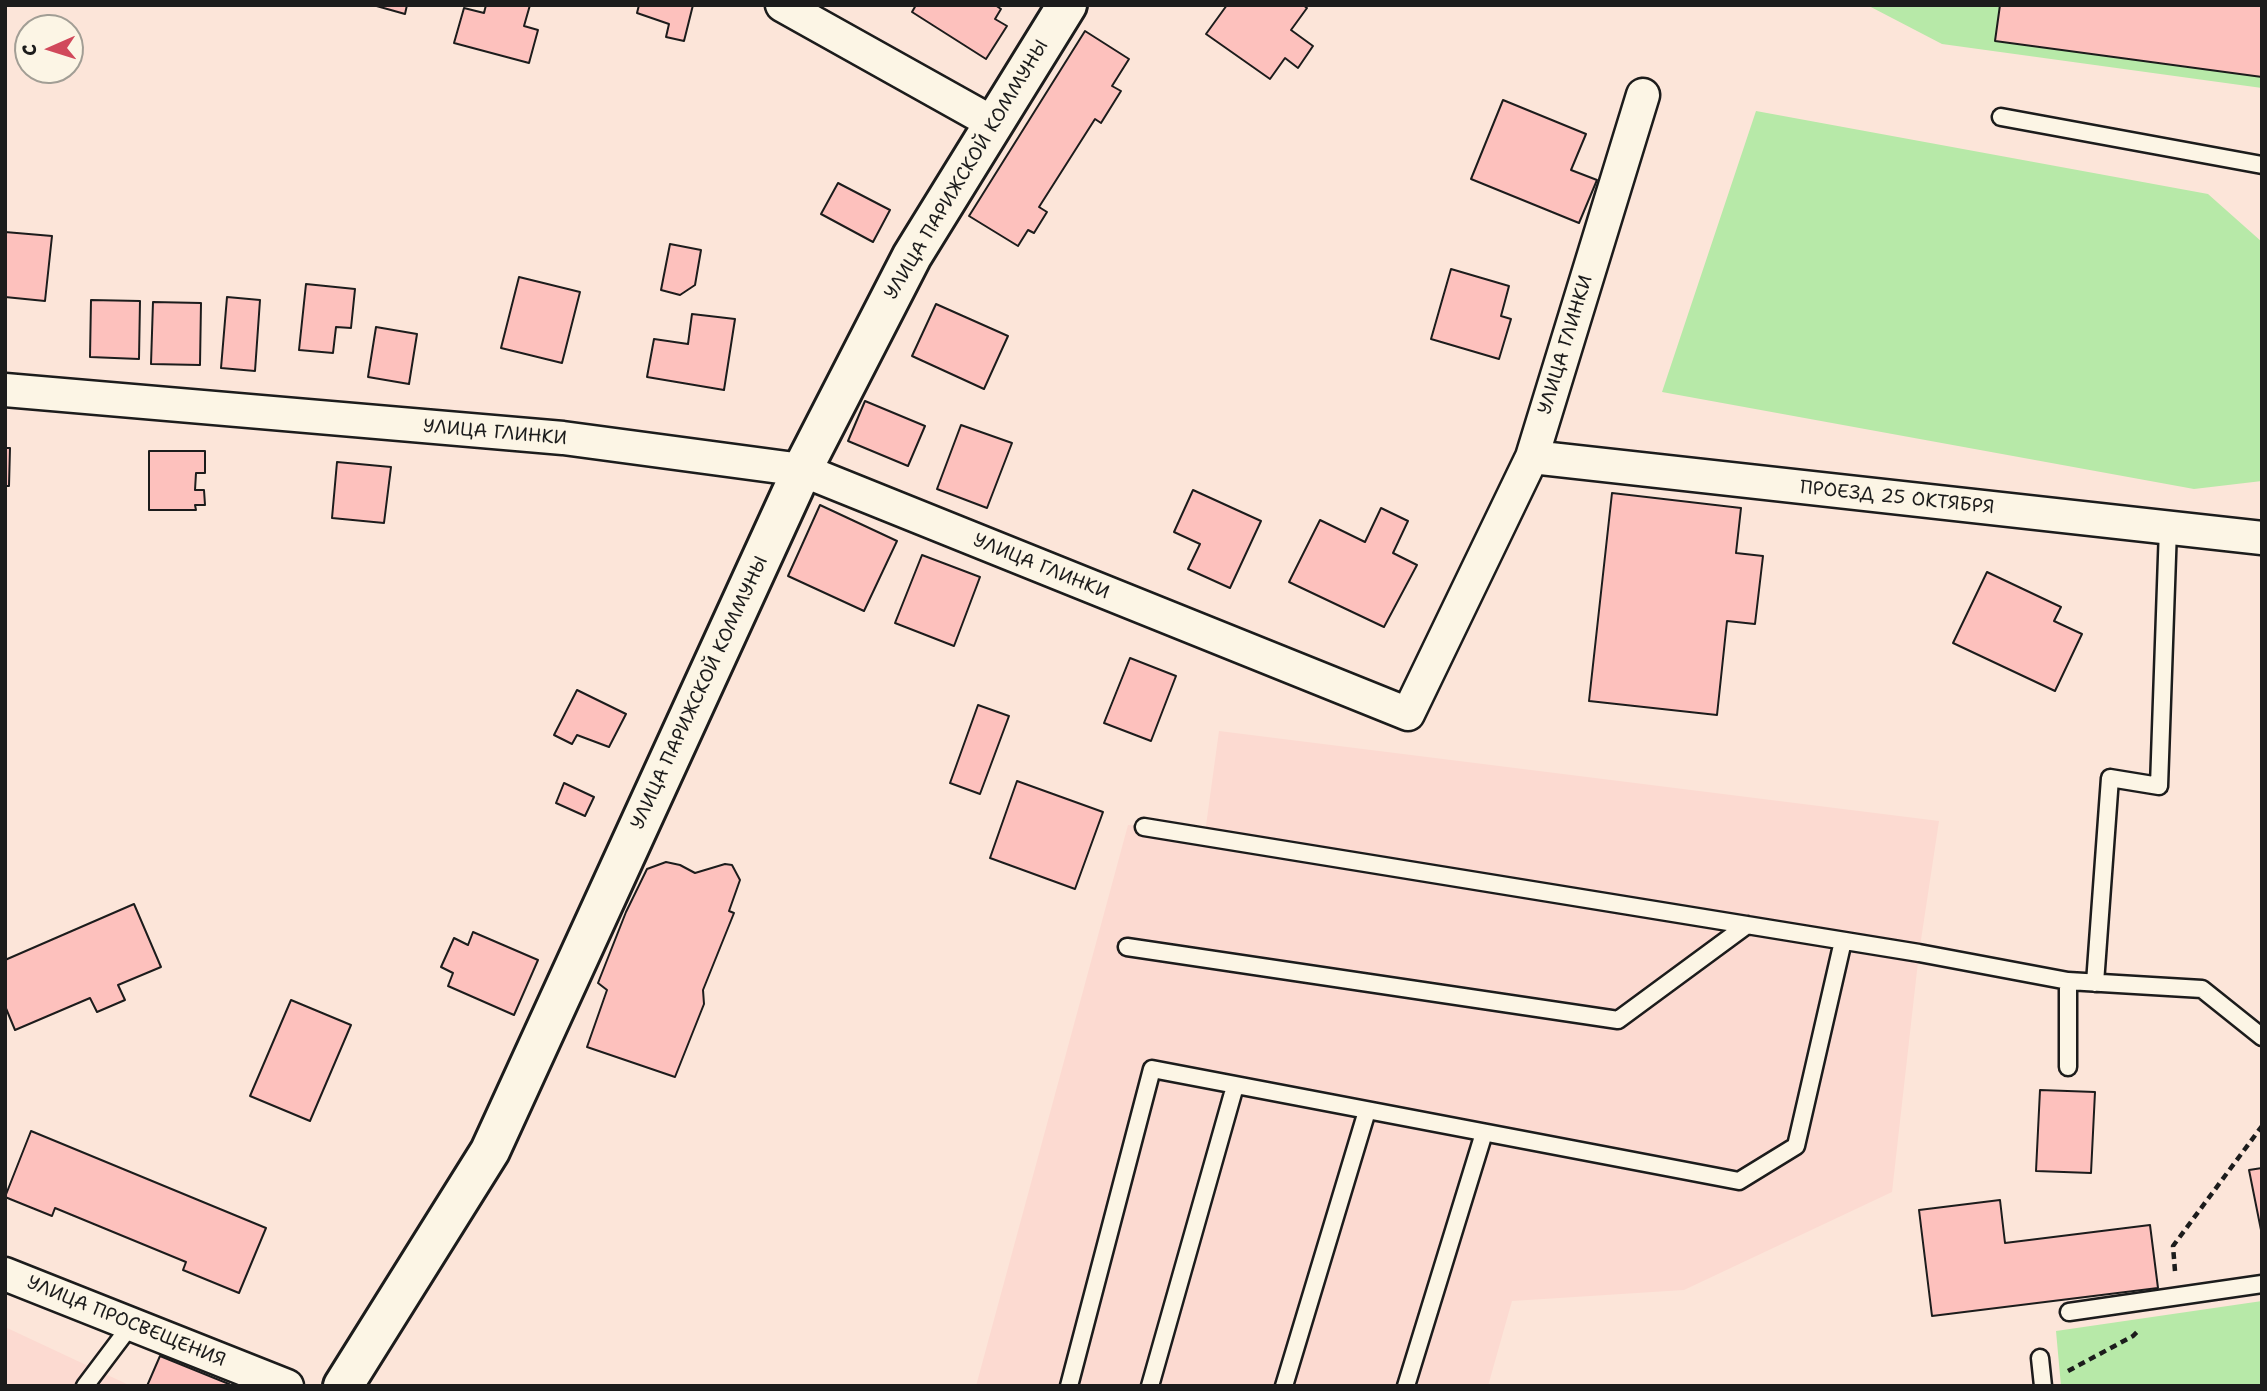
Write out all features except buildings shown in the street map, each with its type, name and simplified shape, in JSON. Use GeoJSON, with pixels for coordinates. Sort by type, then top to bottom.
{"type":"FeatureCollection","features":[{"type":"Feature","properties":{"kind":"street"},"geometry":{"type":"LineString","coordinates":[[782,5],[993,123]]}},
{"type":"Feature","properties":{"kind":"street","name":"УЛИЦА ПАРИЖСКОЙ КОММУНЫ"},"geometry":{"type":"LineString","coordinates":[[343,1386],[490,1151],[802,470],[912,256],[1067,5]]}},
{"type":"Feature","properties":{"kind":"street","name":"УЛИЦА ГЛИНКИ"},"geometry":{"type":"LineString","coordinates":[[5,390],[563,438],[802,470],[1408,714],[1532,457],[1643,95]]}},
{"type":"Feature","properties":{"kind":"street","name":"ПРОЕЗД 25 ОКТЯБРЯ"},"geometry":{"type":"LineString","coordinates":[[1532,457],[2262,538]]}},
{"type":"Feature","properties":{"kind":"street","name":"УЛИЦА ПРОСВЕЩЕНИЯ"},"geometry":{"type":"LineString","coordinates":[[5,1274],[286,1386]]}},
{"type":"Feature","properties":{"kind":"lane"},"geometry":{"type":"LineString","coordinates":[[2001,117],[2262,165]]}},
{"type":"Feature","properties":{"kind":"lane"},"geometry":{"type":"LineString","coordinates":[[2095,983],[2110,778],[2159,786],[2168,528]]}},
{"type":"Feature","properties":{"kind":"lane"},"geometry":{"type":"LineString","coordinates":[[1144,827],[1843,941],[2068,981],[2202,989],[2262,1037]]}},
{"type":"Feature","properties":{"kind":"lane"},"geometry":{"type":"LineString","coordinates":[[1127,947],[1618,1020],[1747,925]]}},
{"type":"Feature","properties":{"kind":"lane"},"geometry":{"type":"LineString","coordinates":[[1069,1386],[1152,1069],[1740,1181],[1796,1146],[1843,941]]}},
{"type":"Feature","properties":{"kind":"lane"},"geometry":{"type":"LineString","coordinates":[[2068,981],[2068,1067]]}},
{"type":"Feature","properties":{"kind":"lane"},"geometry":{"type":"LineString","coordinates":[[1150,1386],[1235,1086]]}},
{"type":"Feature","properties":{"kind":"lane"},"geometry":{"type":"LineString","coordinates":[[1284,1386],[1367,1111]]}},
{"type":"Feature","properties":{"kind":"lane"},"geometry":{"type":"LineString","coordinates":[[1406,1386],[1484,1133]]}},
{"type":"Feature","properties":{"kind":"lane"},"geometry":{"type":"LineString","coordinates":[[2070,1312],[2262,1284]]}},
{"type":"Feature","properties":{"kind":"lane"},"geometry":{"type":"LineString","coordinates":[[85,1386],[131,1325]]}},
{"type":"Feature","properties":{"kind":"lane"},"geometry":{"type":"LineString","coordinates":[[2040,1358],[2043,1386]]}},
{"type":"Feature","properties":{"kind":"shaded area"},"geometry":{"type":"Polygon","coordinates":[[[1219,731],[1939,821],[1919,953],[1892,1192],[1684,1290],[1512,1301],[1488,1386],[976,1386],[1128,825],[1205,833],[1219,731]]]}},
{"type":"Feature","properties":{"kind":"shaded area"},"geometry":{"type":"Polygon","coordinates":[[[5,1327],[131,1386],[5,1386],[5,1327]]]}},
{"type":"Feature","properties":{"kind":"green space"},"geometry":{"type":"Polygon","coordinates":[[[1867,5],[2262,5],[2262,88],[1942,44],[1867,5]]]}},
{"type":"Feature","properties":{"kind":"green space"},"geometry":{"type":"Polygon","coordinates":[[[1756,111],[2208,194],[2262,242],[2262,481],[2194,489],[1662,392],[1756,111]]]}},
{"type":"Feature","properties":{"kind":"green space"},"geometry":{"type":"Polygon","coordinates":[[[2262,1301],[2262,1386],[2061,1386],[2056,1331],[2262,1301]]]}}]}
